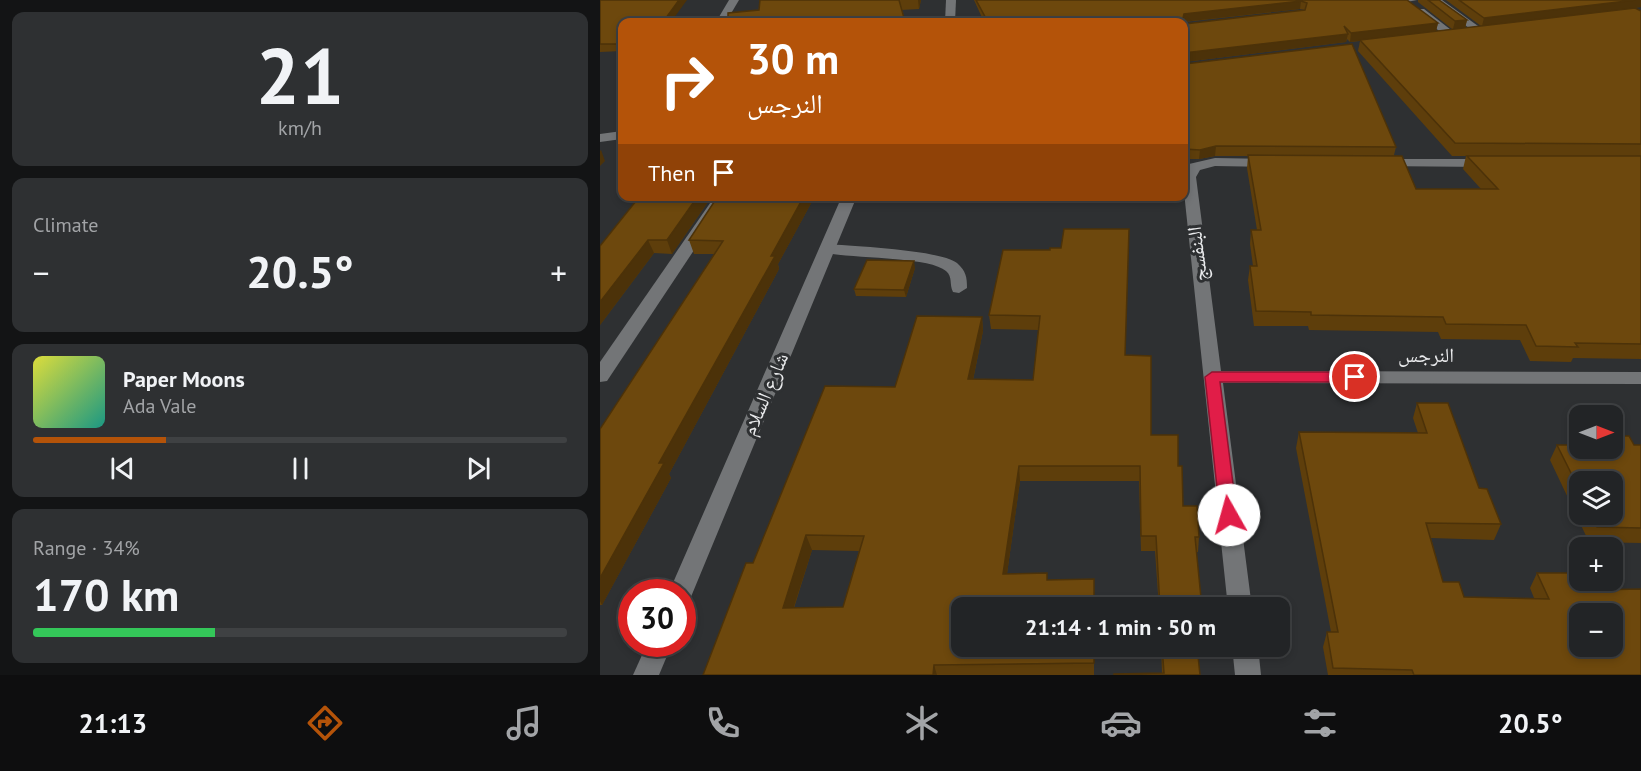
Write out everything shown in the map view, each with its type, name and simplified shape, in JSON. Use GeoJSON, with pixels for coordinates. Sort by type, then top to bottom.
{"type":"FeatureCollection","features":[{"type":"Feature","properties":{"kind":"street"},"geometry":{"type":"LineString","coordinates":[[723,18],[734,0]]}},
{"type":"Feature","properties":{"kind":"street"},"geometry":{"type":"LineString","coordinates":[[950,18],[951,0]]}},
{"type":"Feature","properties":{"kind":"street"},"geometry":{"type":"LineString","coordinates":[[1367,0],[1386,3],[1412,0]]}},
{"type":"Feature","properties":{"kind":"street"},"geometry":{"type":"LineString","coordinates":[[1428,38],[1486,31],[1435,0]]}},
{"type":"Feature","properties":{"kind":"street"},"geometry":{"type":"LineString","coordinates":[[1407,1],[1451,35]]}},
{"type":"Feature","properties":{"kind":"street"},"geometry":{"type":"LineString","coordinates":[[600,138],[618,136]]}},
{"type":"Feature","properties":{"kind":"street","name":"البنفسج"},"geometry":{"type":"LineString","coordinates":[[1239,597],[1189,177],[1194,167],[1215,162],[1286,163]]}},
{"type":"Feature","properties":{"kind":"street"},"geometry":{"type":"LineString","coordinates":[[1369,163],[1499,163]]}},
{"type":"Feature","properties":{"kind":"street"},"geometry":{"type":"LineString","coordinates":[[600,376],[720,201]]}},
{"type":"Feature","properties":{"kind":"street","name":"شارع السلام"},"geometry":{"type":"LineString","coordinates":[[687,579],[848,201]]}},
{"type":"Feature","properties":{"kind":"street"},"geometry":{"type":"LineString","coordinates":[[827,249],[912,256],[950,265],[959,275],[959,288]]}},
{"type":"Feature","properties":{"kind":"street","name":"النرجس"},"geometry":{"type":"LineString","coordinates":[[1212,377],[1641,378]]}},
{"type":"Feature","properties":{"kind":"street"},"geometry":{"type":"LineString","coordinates":[[646,675],[654,657]]}},
{"type":"Feature","properties":{"kind":"street"},"geometry":{"type":"LineString","coordinates":[[1246,657],[1248,675]]}},
{"type":"Feature","properties":{"kind":"building"},"geometry":{"type":"Polygon","coordinates":[[[600,0],[679,0],[666,18],[618,18],[618,44],[600,44],[600,0]]]}},
{"type":"Feature","properties":{"kind":"building"},"geometry":{"type":"Polygon","coordinates":[[[760,0],[899,0],[904,18],[728,18],[728,13],[759,10],[760,0]]]}},
{"type":"Feature","properties":{"kind":"building"},"geometry":{"type":"Polygon","coordinates":[[[976,0],[1407,0],[1438,23],[1351,33],[1344,26],[1348,34],[1188,53],[1188,24],[1305,10],[1307,3],[1301,1],[1184,14],[1183,18],[986,18],[976,0]]]}},
{"type":"Feature","properties":{"kind":"building"},"geometry":{"type":"Polygon","coordinates":[[[1428,0],[1439,0],[1467,20],[1455,21],[1428,0]]]}},
{"type":"Feature","properties":{"kind":"building"},"geometry":{"type":"Polygon","coordinates":[[[1459,0],[1635,0],[1484,18],[1459,0]]]}},
{"type":"Feature","properties":{"kind":"building"},"geometry":{"type":"Polygon","coordinates":[[[1635,8],[1641,11],[1641,144],[1455,143],[1360,40],[1635,8]]]}},
{"type":"Feature","properties":{"kind":"building"},"geometry":{"type":"Polygon","coordinates":[[[1352,44],[1396,147],[1216,146],[1200,150],[1188,149],[1188,64],[1352,44]]]}},
{"type":"Feature","properties":{"kind":"building"},"geometry":{"type":"Polygon","coordinates":[[[1248,155],[1402,156],[1416,189],[1498,189],[1467,156],[1641,156],[1641,344],[1575,343],[1578,347],[1536,346],[1526,325],[1446,324],[1443,317],[1311,315],[1311,312],[1256,311],[1250,266],[1257,266],[1251,230],[1261,230],[1248,155]]]}},
{"type":"Feature","properties":{"kind":"building"},"geometry":{"type":"Polygon","coordinates":[[[636,201],[694,201],[667,240],[648,240],[600,302],[600,246],[636,201]]]}},
{"type":"Feature","properties":{"kind":"building"},"geometry":{"type":"Polygon","coordinates":[[[715,201],[801,201],[771,256],[775,256],[659,463],[664,463],[600,578],[600,429],[723,241],[689,240],[715,201]]]}},
{"type":"Feature","properties":{"kind":"building"},"geometry":{"type":"Polygon","coordinates":[[[1064,229],[1129,229],[1125,355],[1151,356],[1151,435],[1178,435],[1178,466],[1182,466],[1183,506],[1197,506],[1199,537],[1195,537],[1201,597],[1159,597],[1156,536],[1141,536],[1140,466],[1019,466],[1003,574],[1047,573],[1047,580],[1094,579],[1094,597],[951,597],[951,657],[1094,657],[1094,663],[934,665],[933,675],[703,675],[746,563],[753,563],[825,386],[895,387],[917,316],[982,317],[968,379],[1033,380],[1040,316],[989,315],[1003,250],[1050,250],[1050,248],[1061,248],[1064,229]],[[806,535],[783,608],[843,607],[864,536],[806,535]]]}},
{"type":"Feature","properties":{"kind":"building"},"geometry":{"type":"Polygon","coordinates":[[[867,260],[914,261],[904,290],[854,289],[867,260]]]}},
{"type":"Feature","properties":{"kind":"building"},"geometry":{"type":"Polygon","coordinates":[[[1417,403],[1448,403],[1479,488],[1487,489],[1501,524],[1426,523],[1443,582],[1459,582],[1464,597],[1549,599],[1537,573],[1569,573],[1569,591],[1641,589],[1641,675],[1414,675],[1412,670],[1333,668],[1327,632],[1338,632],[1299,432],[1427,433],[1417,403]]]}},
{"type":"Feature","properties":{"kind":"building"},"geometry":{"type":"Polygon","coordinates":[[[1623,436],[1629,436],[1634,445],[1641,445],[1641,528],[1597,527],[1596,525],[1623,525],[1623,471],[1570,471],[1557,445],[1569,445],[1569,459],[1623,459],[1623,436]]]}},
{"type":"Feature","properties":{"kind":"building"},"geometry":{"type":"Polygon","coordinates":[[[1163,657],[1198,657],[1200,675],[1114,675],[1114,674],[1164,673],[1163,657]]]}},
{"type":"Feature","properties":{"kind":"route"},"geometry":{"type":"LineString","coordinates":[[1229,515],[1212,377],[1355,377]]}}]}
